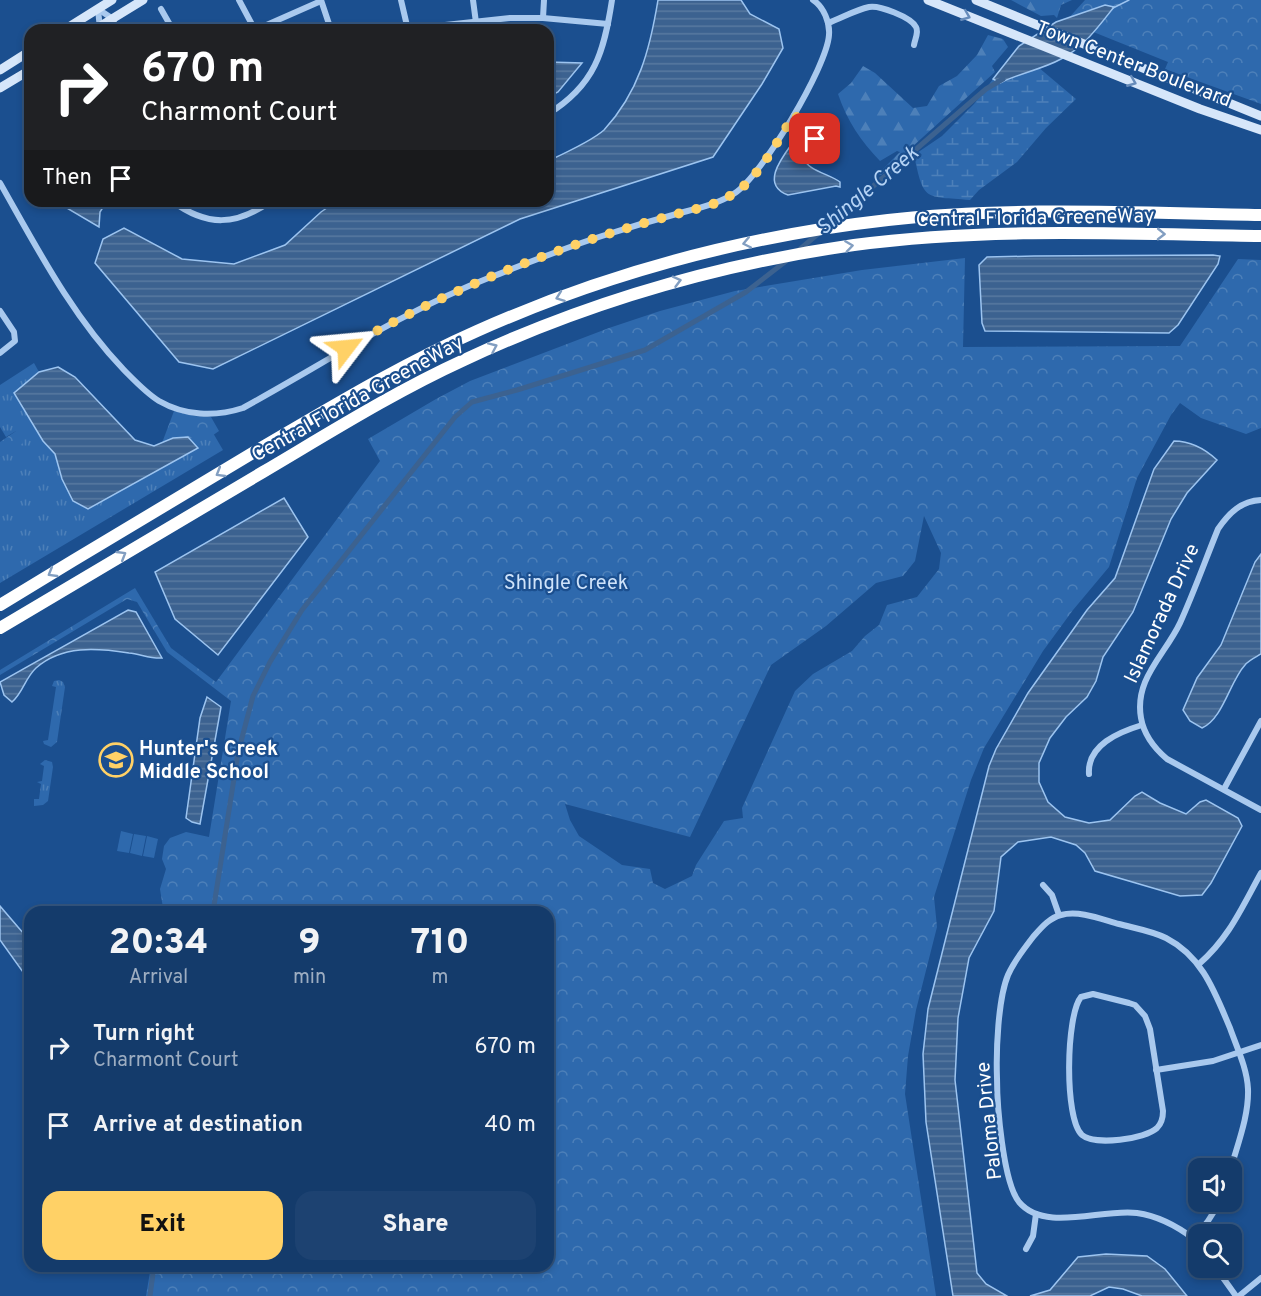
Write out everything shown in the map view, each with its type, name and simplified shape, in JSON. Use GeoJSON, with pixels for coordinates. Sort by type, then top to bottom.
{"type":"FeatureCollection","features":[{"type":"Feature","properties":{"kind":"highway","name":"Central Florida GreeneWay"},"geometry":{"type":"LineString","coordinates":[[0,605],[409,364],[461,338],[558,298],[638,270],[730,246],[805,231],[890,219],[1004,212],[1261,215]]}},
{"type":"Feature","properties":{"kind":"highway","name":"Central Florida GreeneWay"},"geometry":{"type":"LineString","coordinates":[[0,628],[346,423],[461,361],[513,338],[618,299],[699,275],[771,259],[884,241],[977,234],[1261,236]]}},
{"type":"Feature","properties":{"kind":"street"},"geometry":{"type":"LineString","coordinates":[[74,24],[112,0]]}},
{"type":"Feature","properties":{"kind":"street"},"geometry":{"type":"LineString","coordinates":[[105,24],[143,0]]}},
{"type":"Feature","properties":{"kind":"street"},"geometry":{"type":"LineString","coordinates":[[239,0],[252,24]]}},
{"type":"Feature","properties":{"kind":"street"},"geometry":{"type":"LineString","coordinates":[[268,24],[321,0],[329,24]]}},
{"type":"Feature","properties":{"kind":"street"},"geometry":{"type":"LineString","coordinates":[[401,0],[407,24]]}},
{"type":"Feature","properties":{"kind":"street"},"geometry":{"type":"LineString","coordinates":[[472,0],[476,24]]}},
{"type":"Feature","properties":{"kind":"street"},"geometry":{"type":"LineString","coordinates":[[543,18],[544,0]]}},
{"type":"Feature","properties":{"kind":"street"},"geometry":{"type":"LineString","coordinates":[[554,110],[584,83],[602,53],[612,0]]}},
{"type":"Feature","properties":{"kind":"street"},"geometry":{"type":"LineString","coordinates":[[0,183],[64,295],[111,356],[158,400],[175,408],[212,414],[243,408],[374,333],[426,306],[489,278],[600,236],[708,206],[737,192],[750,179],[794,115],[826,50],[829,35],[828,23],[819,4],[813,0]]}},
{"type":"Feature","properties":{"kind":"street","name":"Town Center Boulevard"},"geometry":{"type":"LineString","coordinates":[[927,0],[1200,109],[1261,130]]}},
{"type":"Feature","properties":{"kind":"street","name":"Town Center Boulevard"},"geometry":{"type":"LineString","coordinates":[[976,0],[1261,116]]}},
{"type":"Feature","properties":{"kind":"street"},"geometry":{"type":"LineString","coordinates":[[828,23],[857,10],[872,7],[885,9],[910,20],[915,25],[917,33],[914,45]]}},
{"type":"Feature","properties":{"kind":"street"},"geometry":{"type":"LineString","coordinates":[[98,9],[112,19],[114,24]]}},
{"type":"Feature","properties":{"kind":"street"},"geometry":{"type":"LineString","coordinates":[[98,9],[98,24]]}},
{"type":"Feature","properties":{"kind":"street"},"geometry":{"type":"LineString","coordinates":[[161,9],[170,24]]}},
{"type":"Feature","properties":{"kind":"street"},"geometry":{"type":"LineString","coordinates":[[446,24],[476,20],[543,18],[608,24]]}},
{"type":"Feature","properties":{"kind":"street"},"geometry":{"type":"LineString","coordinates":[[0,70],[24,55]]}},
{"type":"Feature","properties":{"kind":"street"},"geometry":{"type":"LineString","coordinates":[[0,88],[24,74]]}},
{"type":"Feature","properties":{"kind":"street"},"geometry":{"type":"LineString","coordinates":[[794,115],[808,126],[821,152]]}},
{"type":"Feature","properties":{"kind":"street"},"geometry":{"type":"LineString","coordinates":[[180,207],[186,212],[209,220],[235,220],[263,207]]}},
{"type":"Feature","properties":{"kind":"street"},"geometry":{"type":"LineString","coordinates":[[0,310],[14,332],[15,341],[0,353]]}},
{"type":"Feature","properties":{"kind":"street","name":"Islamorada Drive"},"geometry":{"type":"LineString","coordinates":[[1142,725],[1139,708],[1144,682],[1180,622],[1218,530],[1235,509],[1243,504],[1261,500]]}},
{"type":"Feature","properties":{"kind":"street"},"geometry":{"type":"LineString","coordinates":[[1224,789],[1261,721]]}},
{"type":"Feature","properties":{"kind":"street"},"geometry":{"type":"LineString","coordinates":[[1089,774],[1090,760],[1108,740],[1142,725],[1152,744],[1167,759],[1261,810]]}},
{"type":"Feature","properties":{"kind":"street"},"geometry":{"type":"LineString","coordinates":[[1199,964],[1220,945],[1261,873]]}},
{"type":"Feature","properties":{"kind":"street"},"geometry":{"type":"LineString","coordinates":[[1043,885],[1052,895],[1059,915],[1082,914],[1153,933],[1178,945],[1199,964],[1215,993],[1245,1071],[1248,1100],[1234,1158]]}},
{"type":"Feature","properties":{"kind":"street","name":"Paloma Drive"},"geometry":{"type":"LineString","coordinates":[[1036,1214],[1020,1202],[1010,1183],[997,1084],[998,1036],[1007,976],[1040,929],[1059,915]]}},
{"type":"Feature","properties":{"kind":"street"},"geometry":{"type":"LineString","coordinates":[[1086,994],[1099,994],[1129,1003],[1140,1010],[1148,1021],[1156,1070],[1163,1111],[1163,1118],[1158,1127],[1131,1137],[1113,1140],[1090,1140],[1080,1132],[1074,1122],[1069,1070],[1075,1009],[1082,997],[1086,994]]}},
{"type":"Feature","properties":{"kind":"street"},"geometry":{"type":"LineString","coordinates":[[1156,1070],[1213,1061],[1261,1045]]}},
{"type":"Feature","properties":{"kind":"street"},"geometry":{"type":"LineString","coordinates":[[1026,1248],[1033,1236],[1036,1214],[1064,1217],[1136,1213],[1166,1222],[1180,1228],[1188,1235]]}},
{"type":"Feature","properties":{"kind":"street"},"geometry":{"type":"LineString","coordinates":[[1224,1278],[1237,1296],[1261,1278]]}},
{"type":"Feature","properties":{"kind":"green space"},"geometry":{"type":"Polygon","coordinates":[[[1011,0],[1072,0],[1061,5],[1057,18],[1054,15],[1041,16],[1011,0]]]}},
{"type":"Feature","properties":{"kind":"green space"},"geometry":{"type":"Polygon","coordinates":[[[1085,0],[1261,0],[1261,104],[1165,69],[1168,62],[1066,21],[1085,0]]]}},
{"type":"Feature","properties":{"kind":"green space"},"geometry":{"type":"Polygon","coordinates":[[[988,35],[1003,39],[1008,47],[992,66],[995,72],[881,175],[878,174],[900,152],[897,151],[880,161],[855,130],[838,94],[851,83],[863,66],[875,73],[913,108],[927,106],[939,86],[957,76],[977,55],[988,35]]]}},
{"type":"Feature","properties":{"kind":"green space"},"geometry":{"type":"Polygon","coordinates":[[[1038,67],[1076,99],[1046,128],[1017,162],[979,190],[970,200],[943,198],[928,194],[921,181],[914,155],[942,136],[974,104],[993,79],[1000,83],[1038,67]]]}},
{"type":"Feature","properties":{"kind":"green space","name":"Shingle Creek"},"geometry":{"type":"Polygon","coordinates":[[[965,258],[963,347],[1180,346],[1238,259],[1261,260],[1261,428],[1246,434],[1201,418],[1180,403],[1171,415],[1137,478],[1109,567],[1043,651],[984,748],[971,780],[934,897],[937,927],[916,1010],[908,1056],[905,1094],[936,1296],[146,1296],[150,1272],[554,1272],[554,906],[163,906],[160,889],[166,869],[162,859],[164,846],[170,838],[186,832],[209,837],[231,701],[167,652],[137,602],[127,599],[0,675],[0,670],[135,588],[171,648],[216,682],[380,461],[368,439],[470,381],[609,328],[660,311],[735,291],[862,270],[965,258]],[[924,516],[915,561],[903,576],[876,583],[826,626],[771,665],[690,837],[565,804],[570,820],[579,836],[622,865],[650,869],[653,883],[665,889],[692,876],[696,865],[724,821],[743,818],[742,808],[795,691],[813,674],[852,651],[879,625],[887,605],[917,597],[939,569],[941,553],[924,516]]]}},
{"type":"Feature","properties":{"kind":"green space"},"geometry":{"type":"Polygon","coordinates":[[[34,363],[39,372],[14,393],[43,441],[55,454],[62,479],[73,501],[173,438],[190,415],[206,421],[223,450],[0,583],[0,457],[16,431],[6,437],[0,427],[0,385],[34,363]]]}},
{"type":"Feature","properties":{"kind":"green space"},"geometry":{"type":"Polygon","coordinates":[[[174,411],[211,417],[219,431],[206,440],[184,438],[162,443],[174,411]]]}},
{"type":"Feature","properties":{"kind":"green space"},"geometry":{"type":"Polygon","coordinates":[[[16,431],[23,443],[0,457],[0,442],[16,431]]]}},
{"type":"Feature","properties":{"kind":"green space"},"geometry":{"type":"Polygon","coordinates":[[[59,680],[65,687],[57,742],[51,747],[43,741],[48,740],[56,687],[52,686],[54,681],[59,680]]]}},
{"type":"Feature","properties":{"kind":"green space"},"geometry":{"type":"Polygon","coordinates":[[[45,760],[52,762],[53,767],[48,801],[43,805],[34,806],[34,799],[39,799],[41,784],[37,782],[42,781],[44,766],[40,764],[45,760]]]}},
{"type":"Feature","properties":{"kind":"green space"},"geometry":{"type":"Polygon","coordinates":[[[121,831],[133,834],[129,853],[117,851],[121,831]]]}},
{"type":"Feature","properties":{"kind":"green space"},"geometry":{"type":"Polygon","coordinates":[[[134,834],[146,836],[142,856],[130,853],[134,834]]]}},
{"type":"Feature","properties":{"kind":"green space"},"geometry":{"type":"Polygon","coordinates":[[[147,836],[158,839],[154,858],[143,856],[147,836]]]}},
{"type":"Feature","properties":{"kind":"shaded area"},"geometry":{"type":"Polygon","coordinates":[[[658,0],[741,0],[750,14],[779,29],[783,48],[713,157],[520,219],[213,369],[179,362],[95,263],[103,239],[124,228],[182,259],[234,264],[285,245],[328,207],[554,207],[554,158],[599,134],[616,116],[641,69],[651,36],[658,0]]]}},
{"type":"Feature","properties":{"kind":"shaded area"},"geometry":{"type":"Polygon","coordinates":[[[1105,5],[1114,7],[1090,36],[1069,54],[1047,66],[1000,83],[993,79],[1019,46],[1056,22],[1105,5]]]}},
{"type":"Feature","properties":{"kind":"shaded area"},"geometry":{"type":"Polygon","coordinates":[[[554,62],[582,63],[554,94],[554,62]]]}},
{"type":"Feature","properties":{"kind":"shaded area"},"geometry":{"type":"Polygon","coordinates":[[[798,137],[804,142],[805,162],[814,169],[836,179],[840,182],[840,187],[788,195],[779,190],[774,176],[781,160],[798,137]]]}},
{"type":"Feature","properties":{"kind":"shaded area"},"geometry":{"type":"Polygon","coordinates":[[[65,207],[103,207],[100,212],[99,227],[65,207]]]}},
{"type":"Feature","properties":{"kind":"shaded area"},"geometry":{"type":"Polygon","coordinates":[[[1220,256],[1218,264],[1178,325],[1169,333],[985,331],[982,323],[979,265],[987,257],[1220,256]]]}},
{"type":"Feature","properties":{"kind":"shaded area"},"geometry":{"type":"Polygon","coordinates":[[[58,367],[75,377],[135,440],[154,446],[173,438],[188,437],[198,448],[88,509],[73,501],[62,479],[55,454],[43,441],[14,393],[39,372],[58,367]]]}},
{"type":"Feature","properties":{"kind":"shaded area"},"geometry":{"type":"Polygon","coordinates":[[[1174,441],[1197,446],[1217,460],[1187,493],[1171,519],[1133,612],[1103,657],[1096,681],[1087,697],[1066,717],[1050,738],[1039,763],[1039,782],[1048,802],[1065,817],[1089,823],[1110,820],[1142,792],[1186,814],[1200,802],[1206,800],[1238,818],[1242,826],[1202,895],[1180,896],[1095,871],[1085,853],[1076,845],[1051,837],[1018,842],[1001,857],[994,911],[969,958],[958,1018],[955,1080],[977,1273],[986,1284],[1007,1296],[953,1296],[926,1122],[923,1054],[928,1009],[989,766],[996,749],[1028,693],[1087,610],[1115,578],[1154,469],[1174,441]]]}},
{"type":"Feature","properties":{"kind":"shaded area"},"geometry":{"type":"Polygon","coordinates":[[[284,498],[308,537],[218,655],[175,619],[155,572],[284,498]]]}},
{"type":"Feature","properties":{"kind":"shaded area"},"geometry":{"type":"Polygon","coordinates":[[[1261,554],[1261,654],[1245,665],[1215,717],[1202,728],[1190,721],[1183,710],[1197,678],[1221,645],[1255,562],[1261,554]]]}},
{"type":"Feature","properties":{"kind":"shaded area"},"geometry":{"type":"Polygon","coordinates":[[[128,610],[136,612],[162,658],[92,649],[68,652],[57,655],[36,668],[12,702],[4,695],[0,682],[128,610]]]}},
{"type":"Feature","properties":{"kind":"shaded area"},"geometry":{"type":"Polygon","coordinates":[[[207,697],[221,707],[200,824],[186,818],[200,718],[207,697]]]}},
{"type":"Feature","properties":{"kind":"shaded area"},"geometry":{"type":"Polygon","coordinates":[[[0,906],[24,934],[24,976],[23,972],[0,940],[0,906]]]}},
{"type":"Feature","properties":{"kind":"shaded area"},"geometry":{"type":"Polygon","coordinates":[[[1106,1254],[1147,1256],[1165,1269],[1187,1296],[1142,1296],[1109,1287],[1090,1296],[1030,1296],[1050,1290],[1078,1257],[1106,1254]]]}},
{"type":"Feature","properties":{"kind":"waterway","name":"Shingle Creek"},"geometry":{"type":"LineString","coordinates":[[1113,8],[1129,0]]}},
{"type":"Feature","properties":{"kind":"waterway","name":"Shingle Creek"},"geometry":{"type":"LineString","coordinates":[[828,225],[986,89],[1003,79]]}},
{"type":"Feature","properties":{"kind":"waterway","name":"Shingle Creek"},"geometry":{"type":"LineString","coordinates":[[799,250],[819,233]]}},
{"type":"Feature","properties":{"kind":"waterway","name":"Shingle Creek"},"geometry":{"type":"LineString","coordinates":[[214,906],[238,753],[253,696],[270,662],[302,610],[455,417],[472,402],[645,350],[746,292],[790,258]]}},
{"type":"Feature","properties":{"kind":"waterway","name":"Shingle Creek"},"geometry":{"type":"LineString","coordinates":[[150,1296],[153,1272]]}},
{"type":"Feature","properties":{"kind":"place","name":"Hunter's Creek Middle School"},"geometry":{"type":"Point","coordinates":[116,760]}},
{"type":"Feature","properties":{"kind":"route"},"geometry":{"type":"LineString","coordinates":[[346,348],[426,306],[489,278],[600,236],[723,200],[737,192],[750,179],[794,115],[808,126],[815,139]]}}]}
